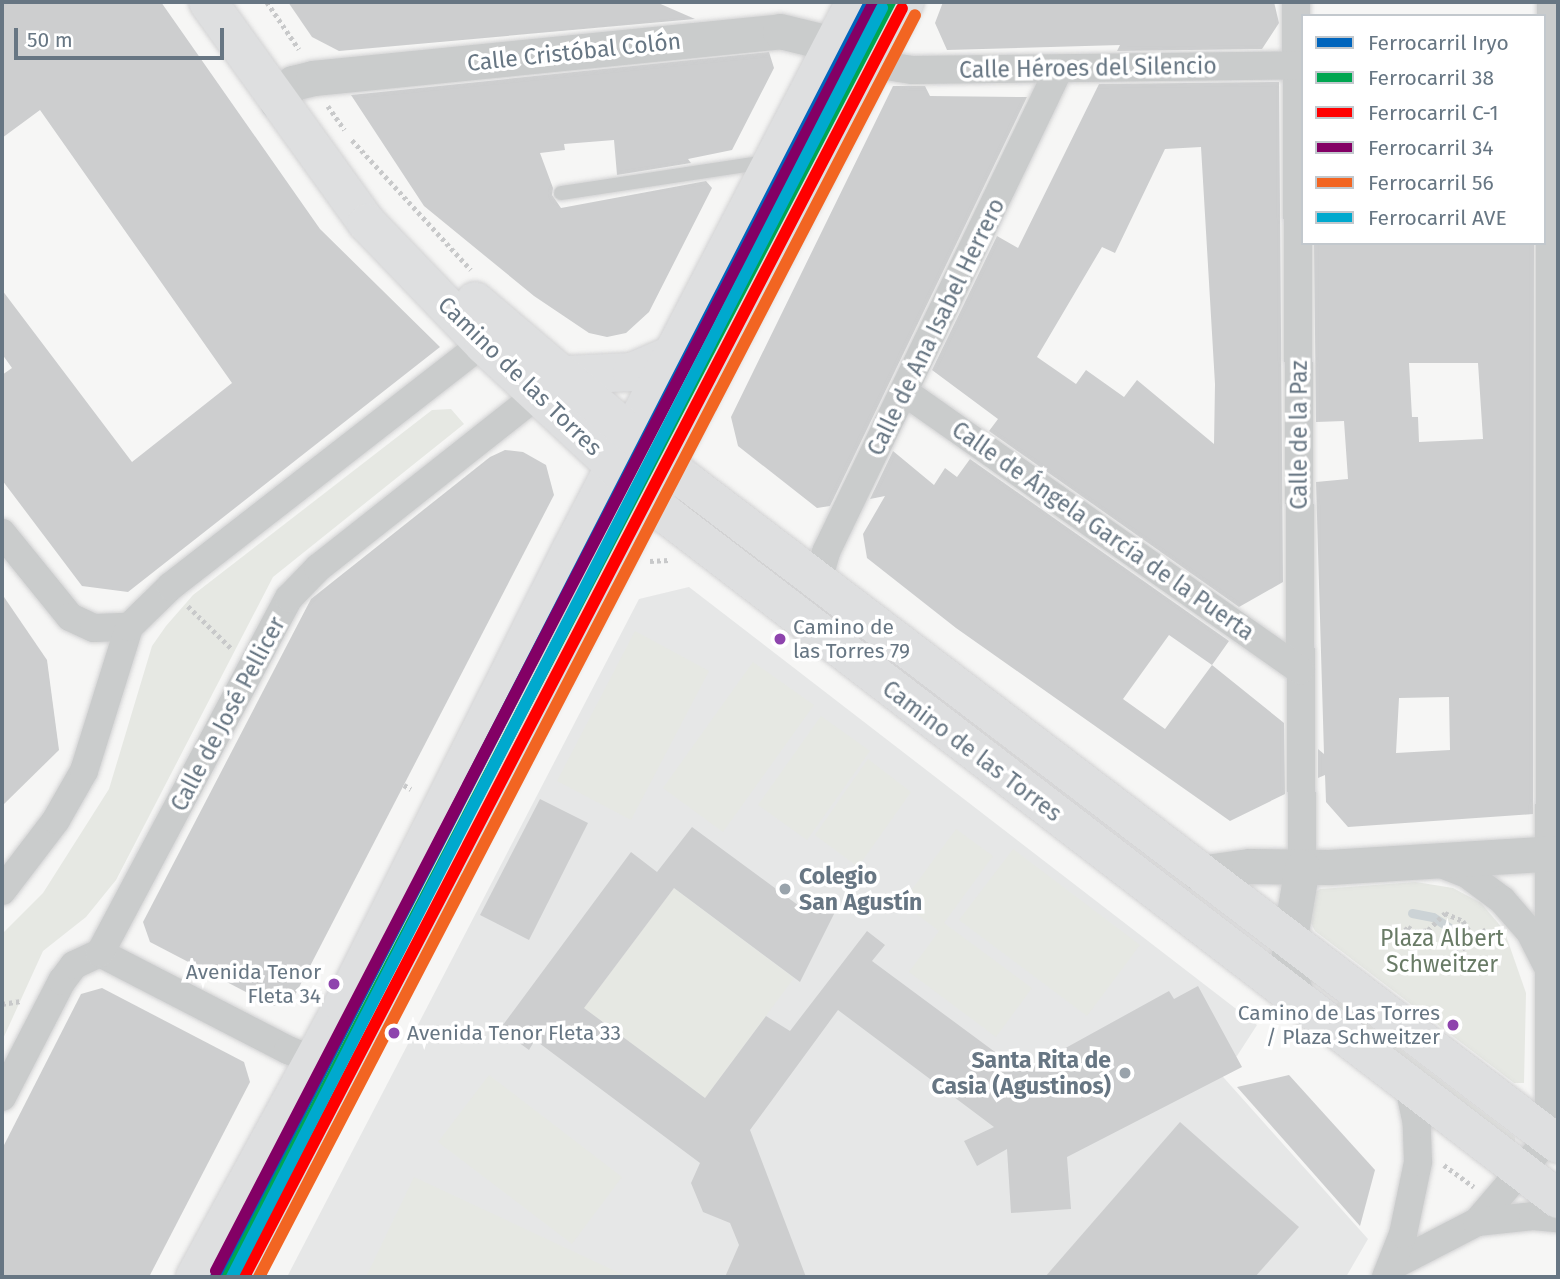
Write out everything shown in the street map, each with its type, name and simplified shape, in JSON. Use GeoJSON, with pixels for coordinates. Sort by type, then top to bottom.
{"type":"FeatureCollection","features":[{"type":"Feature","properties":{"kind":"main road","name":"Camino de las Torres"},"geometry":{"type":"LineString","coordinates":[[208,2],[299,84]]}},
{"type":"Feature","properties":{"kind":"main road","name":"Camino de las Torres"},"geometry":{"type":"LineString","coordinates":[[237,2],[299,84],[367,223],[494,336],[551,385],[633,432],[666,462],[823,585],[1289,943],[1552,1140]]}},
{"type":"Feature","properties":{"kind":"main road"},"geometry":{"type":"LineString","coordinates":[[237,1277],[330,1064],[614,468],[676,353],[855,2]]}},
{"type":"Feature","properties":{"kind":"main road"},"geometry":{"type":"LineString","coordinates":[[195,1277],[330,1064],[647,498],[905,2]]}},
{"type":"Feature","properties":{"kind":"main road"},"geometry":{"type":"LineString","coordinates":[[551,385],[625,374],[676,353]]}},
{"type":"Feature","properties":{"kind":"main road","name":"Camino de las Torres"},"geometry":{"type":"LineString","coordinates":[[551,385],[614,468],[647,498],[1140,880],[1297,995],[1558,1199]]}},
{"type":"Feature","properties":{"kind":"street","name":"Calle de la Paz"},"geometry":{"type":"LineString","coordinates":[[1296,2],[1299,66],[1302,867]]}},
{"type":"Feature","properties":{"kind":"street"},"geometry":{"type":"LineString","coordinates":[[1390,1271],[1478,1222],[1552,1140],[1549,974],[1555,853],[1555,253],[1548,61],[1552,2]]}},
{"type":"Feature","properties":{"kind":"street","name":"Calle Cristóbal Colón"},"geometry":{"type":"LineString","coordinates":[[299,84],[780,31],[833,44],[874,64]]}},
{"type":"Feature","properties":{"kind":"street","name":"Calle Héroes del Silencio"},"geometry":{"type":"LineString","coordinates":[[874,64],[913,69],[1299,66]]}},
{"type":"Feature","properties":{"kind":"street","name":"Calle de Ana Isabel Herrero"},"geometry":{"type":"LineString","coordinates":[[823,585],[821,570],[826,552],[906,393],[1059,69]]}},
{"type":"Feature","properties":{"kind":"street"},"geometry":{"type":"LineString","coordinates":[[2,891],[56,820],[84,771],[129,627],[171,586],[494,336]]}},
{"type":"Feature","properties":{"kind":"street","name":"Calle de José Pellicer"},"geometry":{"type":"LineString","coordinates":[[100,953],[289,597],[318,568],[551,385]]}},
{"type":"Feature","properties":{"kind":"street","name":"Calle de Ángela García de la Puerta"},"geometry":{"type":"LineString","coordinates":[[906,393],[1300,670]]}},
{"type":"Feature","properties":{"kind":"street"},"geometry":{"type":"LineString","coordinates":[[2,533],[70,617],[94,628],[129,627]]}},
{"type":"Feature","properties":{"kind":"street"},"geometry":{"type":"LineString","coordinates":[[1199,873],[1249,866],[1302,867],[1555,853]]}},
{"type":"Feature","properties":{"kind":"street"},"geometry":{"type":"LineString","coordinates":[[1429,859],[1467,874],[1502,900],[1530,932],[1549,974]]}},
{"type":"Feature","properties":{"kind":"street"},"geometry":{"type":"LineString","coordinates":[[1297,995],[1289,970],[1289,943],[1302,867]]}},
{"type":"Feature","properties":{"kind":"street"},"geometry":{"type":"LineString","coordinates":[[2,1097],[62,981],[74,965],[100,953],[330,1064]]}},
{"type":"Feature","properties":{"kind":"street"},"geometry":{"type":"LineString","coordinates":[[1390,1271],[1418,1161],[1418,1124],[1408,1082]]}},
{"type":"Feature","properties":{"kind":"street"},"geometry":{"type":"LineString","coordinates":[[1478,1222],[1558,1218]]}},
{"type":"Feature","properties":{"kind":"lane"},"geometry":{"type":"LineString","coordinates":[[561,193],[774,161]]}},
{"type":"Feature","properties":{"kind":"path"},"geometry":{"type":"LineString","coordinates":[[267,2],[299,84],[376,171],[480,278]]}},
{"type":"Feature","properties":{"kind":"path"},"geometry":{"type":"LineString","coordinates":[[194,612],[226,644]]}},
{"type":"Feature","properties":{"kind":"path"},"geometry":{"type":"LineString","coordinates":[[404,785],[411,789]]}},
{"type":"Feature","properties":{"kind":"path"},"geometry":{"type":"LineString","coordinates":[[1400,935],[1408,927],[1422,933],[1445,913],[1463,921],[1474,938]]}},
{"type":"Feature","properties":{"kind":"path"},"geometry":{"type":"LineString","coordinates":[[1451,958],[1486,929]]}},
{"type":"Feature","properties":{"kind":"path"},"geometry":{"type":"LineString","coordinates":[[2,1004],[19,1000]]}},
{"type":"Feature","properties":{"kind":"path"},"geometry":{"type":"LineString","coordinates":[[1438,1160],[1482,1193]]}},
{"type":"Feature","properties":{"kind":"shaded area","name":"Colegio San Agustín"},"geometry":{"type":"Polygon","coordinates":[[[689,587],[1257,1025],[1237,1056],[1216,1069],[1368,1239],[1346,1277],[287,1277],[639,599],[689,587]]]}},
{"type":"Feature","properties":{"kind":"green space"},"geometry":{"type":"Polygon","coordinates":[[[451,409],[464,424],[273,577],[116,880],[86,917],[43,951],[2,1041],[2,934],[43,893],[109,789],[152,646],[166,626],[193,595],[432,410],[451,409]]]}},
{"type":"Feature","properties":{"kind":"green space"},"geometry":{"type":"Polygon","coordinates":[[[635,631],[709,671],[631,820],[557,781],[635,631]]]}},
{"type":"Feature","properties":{"kind":"green space"},"geometry":{"type":"Polygon","coordinates":[[[753,662],[814,705],[723,832],[663,788],[753,662]]]}},
{"type":"Feature","properties":{"kind":"green space"},"geometry":{"type":"Polygon","coordinates":[[[821,716],[870,751],[807,840],[758,805],[821,716]]]}},
{"type":"Feature","properties":{"kind":"green space"},"geometry":{"type":"Polygon","coordinates":[[[868,759],[911,792],[858,867],[815,835],[868,759]]]}},
{"type":"Feature","properties":{"kind":"green space"},"geometry":{"type":"Polygon","coordinates":[[[956,829],[993,856],[944,923],[1032,988],[996,1037],[909,972],[939,931],[902,903],[956,829]]]}},
{"type":"Feature","properties":{"kind":"green space"},"geometry":{"type":"Polygon","coordinates":[[[1013,849],[1140,945],[1087,1016],[959,920],[1013,849]]]}},
{"type":"Feature","properties":{"kind":"green space","name":"Plaza Albert Schweitzer"},"geometry":{"type":"Polygon","coordinates":[[[1416,882],[1453,888],[1481,903],[1504,930],[1526,993],[1524,1083],[1514,1083],[1315,931],[1310,921],[1311,895],[1320,889],[1416,882]]]}},
{"type":"Feature","properties":{"kind":"green space"},"geometry":{"type":"Polygon","coordinates":[[[674,888],[794,978],[705,1098],[584,1008],[674,888]]]}},
{"type":"Feature","properties":{"kind":"green space"},"geometry":{"type":"Polygon","coordinates":[[[1338,1002],[1515,1137],[1515,1144],[1332,1010],[1338,1002]]]}},
{"type":"Feature","properties":{"kind":"green space"},"geometry":{"type":"Polygon","coordinates":[[[489,1075],[622,1177],[572,1244],[438,1142],[489,1075]]]}},
{"type":"Feature","properties":{"kind":"green space"},"geometry":{"type":"Polygon","coordinates":[[[414,1177],[628,1277],[366,1277],[414,1177]]]}},
{"type":"Feature","properties":{"kind":"building"},"geometry":{"type":"Polygon","coordinates":[[[2,2],[161,2],[320,229],[440,347],[128,592],[82,586],[2,480],[2,375],[12,368],[2,354],[2,290],[132,462],[232,383],[40,110],[2,138],[2,2]]]}},
{"type":"Feature","properties":{"kind":"building"},"geometry":{"type":"Polygon","coordinates":[[[288,2],[656,2],[695,19],[339,51],[312,37],[288,2]]]}},
{"type":"Feature","properties":{"kind":"building"},"geometry":{"type":"Polygon","coordinates":[[[943,2],[1274,2],[1279,23],[1262,49],[1117,51],[1120,45],[947,50],[935,23],[943,2]]]}},
{"type":"Feature","properties":{"kind":"building"},"geometry":{"type":"Polygon","coordinates":[[[769,52],[774,68],[732,150],[688,159],[691,163],[617,175],[614,140],[564,144],[565,150],[540,153],[553,188],[552,195],[561,208],[706,181],[712,188],[649,312],[626,333],[607,337],[589,333],[534,296],[424,206],[351,95],[769,52]]]}},
{"type":"Feature","properties":{"kind":"building"},"geometry":{"type":"Polygon","coordinates":[[[1279,82],[1283,582],[1239,607],[989,431],[998,419],[932,370],[997,236],[1018,248],[1099,84],[1279,82]],[[1201,147],[1165,149],[1115,253],[1102,247],[1037,357],[1076,384],[1086,370],[1124,397],[1137,380],[1214,444],[1215,384],[1201,147]]]}},
{"type":"Feature","properties":{"kind":"building"},"geometry":{"type":"Polygon","coordinates":[[[893,86],[925,86],[930,96],[1027,97],[830,506],[817,508],[738,446],[731,417],[893,86]]]}},
{"type":"Feature","properties":{"kind":"building"},"geometry":{"type":"Polygon","coordinates":[[[1314,245],[1534,245],[1533,814],[1348,827],[1326,802],[1325,775],[1318,778],[1318,749],[1324,754],[1316,482],[1348,479],[1344,421],[1316,422],[1314,245]],[[1409,363],[1412,417],[1418,417],[1419,442],[1483,439],[1478,363],[1409,363]],[[1449,697],[1399,698],[1396,753],[1450,750],[1449,697]]]}},
{"type":"Feature","properties":{"kind":"building"},"geometry":{"type":"Polygon","coordinates":[[[505,450],[523,452],[546,465],[554,495],[293,999],[273,1006],[150,942],[143,922],[311,599],[490,457],[505,450]]]}},
{"type":"Feature","properties":{"kind":"building"},"geometry":{"type":"Polygon","coordinates":[[[893,451],[934,485],[945,468],[957,477],[970,459],[1229,641],[1212,665],[1284,723],[1285,794],[1230,821],[956,628],[867,558],[863,534],[885,496],[870,499],[893,451]],[[1169,635],[1123,699],[1165,729],[1212,665],[1169,635]]]}},
{"type":"Feature","properties":{"kind":"building"},"geometry":{"type":"Polygon","coordinates":[[[2,594],[47,660],[59,750],[2,806],[2,594]]]}},
{"type":"Feature","properties":{"kind":"building"},"geometry":{"type":"Polygon","coordinates":[[[540,799],[588,823],[529,940],[480,915],[540,799]]]}},
{"type":"Feature","properties":{"kind":"building"},"geometry":{"type":"Polygon","coordinates":[[[692,827],[806,911],[818,894],[837,908],[800,982],[674,888],[584,1008],[705,1098],[766,1016],[790,1031],[867,931],[885,945],[872,961],[1022,1072],[1169,991],[1174,999],[1198,986],[1242,1067],[1067,1157],[1071,1209],[1011,1213],[1007,1149],[977,1166],[964,1141],[994,1127],[838,1010],[750,1130],[806,1277],[725,1277],[739,1245],[730,1223],[703,1212],[691,1183],[700,1163],[535,1040],[529,1050],[500,1029],[631,852],[657,872],[692,827]]]}},
{"type":"Feature","properties":{"kind":"building"},"geometry":{"type":"Polygon","coordinates":[[[102,988],[244,1062],[250,1082],[149,1277],[2,1277],[2,1149],[81,994],[102,988]]]}},
{"type":"Feature","properties":{"kind":"building"},"geometry":{"type":"Polygon","coordinates":[[[1289,1075],[1375,1170],[1360,1226],[1237,1087],[1289,1075]]]}},
{"type":"Feature","properties":{"kind":"building"},"geometry":{"type":"Polygon","coordinates":[[[1180,1122],[1299,1227],[1255,1277],[1045,1277],[1180,1122]]]}},
{"type":"Feature","properties":{"kind":"waterway"},"geometry":{"type":"LineString","coordinates":[[1412,913],[1433,917],[1456,932]]}},
{"type":"Feature","properties":{"kind":"rail line","name":"Iryo"},"geometry":{"type":"LineString","coordinates":[[216,1277],[870,2]]}},
{"type":"Feature","properties":{"kind":"rail line","name":"34"},"geometry":{"type":"LineString","coordinates":[[216,1271],[874,2]]}},
{"type":"Feature","properties":{"kind":"rail line","name":"38"},"geometry":{"type":"LineString","coordinates":[[228,1277],[890,2]]}},
{"type":"Feature","properties":{"kind":"rail line","name":"AVE"},"geometry":{"type":"LineString","coordinates":[[232,1277],[882,8]]}},
{"type":"Feature","properties":{"kind":"rail line","name":"C-1"},"geometry":{"type":"LineString","coordinates":[[244,1277],[902,8]]}},
{"type":"Feature","properties":{"kind":"rail line","name":"56"},"geometry":{"type":"LineString","coordinates":[[259,1277],[915,15]]}},
{"type":"Feature","properties":{"kind":"place","name":"Camino de las Torres 79"},"geometry":{"type":"Point","coordinates":[780,639]}},
{"type":"Feature","properties":{"kind":"place","name":"Colegio San Agustín"},"geometry":{"type":"Point","coordinates":[785,889]}},
{"type":"Feature","properties":{"kind":"place","name":"Avenida Tenor Fleta 34"},"geometry":{"type":"Point","coordinates":[334,984]}},
{"type":"Feature","properties":{"kind":"place","name":"Camino de Las Torres / Plaza Schweitzer"},"geometry":{"type":"Point","coordinates":[1453,1025]}},
{"type":"Feature","properties":{"kind":"place","name":"Avenida Tenor Fleta 33"},"geometry":{"type":"Point","coordinates":[394,1033]}},
{"type":"Feature","properties":{"kind":"place","name":"Santa Rita de Casia (Agustinos)"},"geometry":{"type":"Point","coordinates":[1125,1073]}}]}
